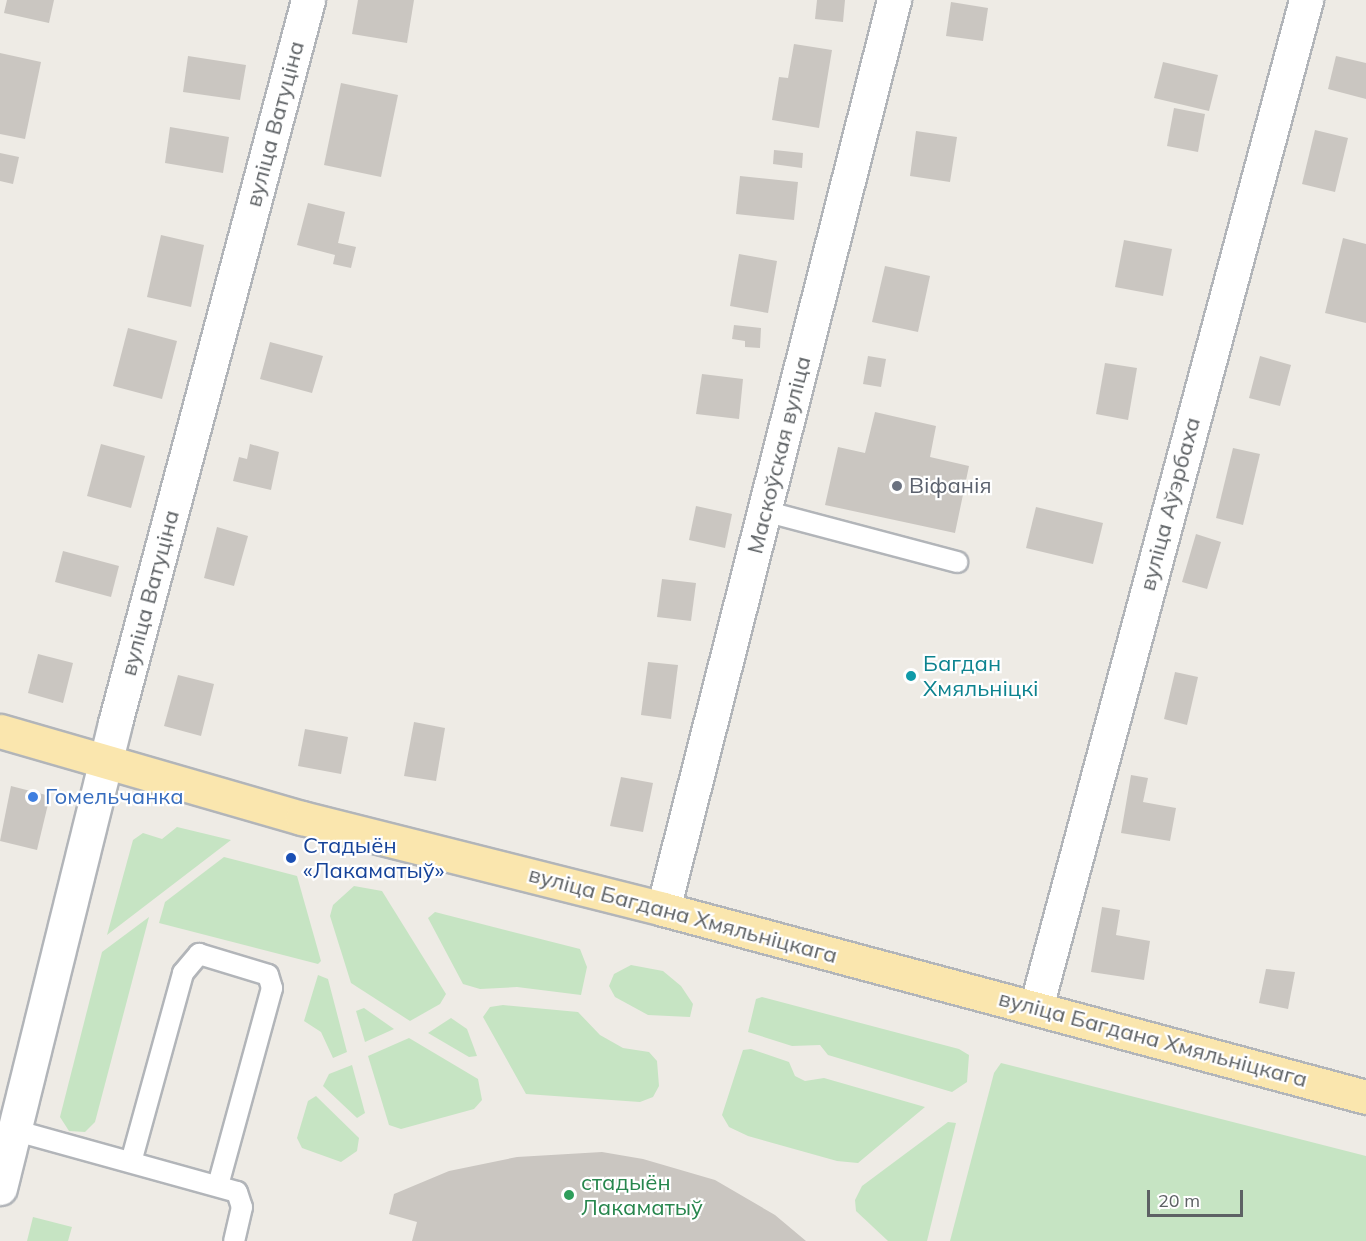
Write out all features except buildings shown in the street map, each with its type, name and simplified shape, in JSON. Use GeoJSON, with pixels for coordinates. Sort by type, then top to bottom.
{"type":"FeatureCollection","features":[{"type":"Feature","properties":{"kind":"main road","name":"вуліца Багдана Хмяльніцкага"},"geometry":{"type":"LineString","coordinates":[[0,731],[302,818],[663,909],[1366,1097]]}},
{"type":"Feature","properties":{"kind":"street","name":"вуліца Ватуціна"},"geometry":{"type":"LineString","coordinates":[[0,1188],[17,1131],[106,762],[308,0]]}},
{"type":"Feature","properties":{"kind":"street","name":"Маскоўская вуліца"},"geometry":{"type":"LineString","coordinates":[[663,909],[894,0]]}},
{"type":"Feature","properties":{"kind":"street","name":"вуліца Аўэрбаха"},"geometry":{"type":"LineString","coordinates":[[1036,1007],[1306,0]]}},
{"type":"Feature","properties":{"kind":"lane"},"geometry":{"type":"LineString","coordinates":[[764,511],[957,562]]}},
{"type":"Feature","properties":{"kind":"lane"},"geometry":{"type":"LineString","coordinates":[[131,1162],[183,973],[199,954],[268,975],[273,988],[218,1186]]}},
{"type":"Feature","properties":{"kind":"lane"},"geometry":{"type":"LineString","coordinates":[[17,1131],[237,1192],[242,1198],[234,1241]]}},
{"type":"Feature","properties":{"kind":"green space"},"geometry":{"type":"Polygon","coordinates":[[[177,827],[231,840],[107,935],[133,840],[143,833],[162,839],[177,827]]]}},
{"type":"Feature","properties":{"kind":"green space"},"geometry":{"type":"Polygon","coordinates":[[[224,857],[297,876],[321,961],[318,964],[159,923],[165,902],[224,857]]]}},
{"type":"Feature","properties":{"kind":"green space"},"geometry":{"type":"Polygon","coordinates":[[[354,886],[382,891],[446,994],[440,1004],[410,1021],[351,983],[330,916],[333,905],[354,886]]]}},
{"type":"Feature","properties":{"kind":"green space"},"geometry":{"type":"Polygon","coordinates":[[[435,912],[580,949],[587,967],[581,995],[517,987],[480,989],[463,984],[428,918],[435,912]]]}},
{"type":"Feature","properties":{"kind":"green space"},"geometry":{"type":"Polygon","coordinates":[[[149,917],[95,1122],[85,1132],[69,1131],[60,1117],[102,952],[149,917]]]}},
{"type":"Feature","properties":{"kind":"green space"},"geometry":{"type":"Polygon","coordinates":[[[631,965],[663,971],[681,986],[693,1004],[690,1017],[648,1015],[615,997],[609,986],[614,974],[631,965]]]}},
{"type":"Feature","properties":{"kind":"green space"},"geometry":{"type":"Polygon","coordinates":[[[318,975],[328,979],[347,1052],[333,1058],[321,1032],[304,1021],[318,975]]]}},
{"type":"Feature","properties":{"kind":"green space"},"geometry":{"type":"Polygon","coordinates":[[[762,997],[959,1049],[969,1055],[967,1082],[952,1092],[828,1055],[820,1045],[792,1046],[748,1032],[756,999],[762,997]]]}},
{"type":"Feature","properties":{"kind":"green space"},"geometry":{"type":"Polygon","coordinates":[[[503,1005],[578,1012],[600,1035],[623,1048],[649,1052],[657,1061],[659,1086],[653,1097],[640,1102],[526,1094],[483,1017],[490,1007],[503,1005]]]}},
{"type":"Feature","properties":{"kind":"green space"},"geometry":{"type":"Polygon","coordinates":[[[364,1008],[394,1029],[365,1042],[356,1011],[364,1008]]]}},
{"type":"Feature","properties":{"kind":"green space"},"geometry":{"type":"Polygon","coordinates":[[[451,1018],[467,1029],[477,1056],[469,1057],[428,1033],[451,1018]]]}},
{"type":"Feature","properties":{"kind":"green space"},"geometry":{"type":"Polygon","coordinates":[[[409,1038],[478,1079],[482,1100],[474,1109],[401,1129],[389,1125],[368,1056],[409,1038]]]}},
{"type":"Feature","properties":{"kind":"green space"},"geometry":{"type":"Polygon","coordinates":[[[751,1049],[789,1062],[795,1076],[805,1081],[824,1078],[925,1107],[858,1163],[837,1161],[748,1136],[729,1127],[722,1115],[743,1050],[751,1049]]]}},
{"type":"Feature","properties":{"kind":"green space"},"geometry":{"type":"Polygon","coordinates":[[[1001,1063],[1366,1156],[1366,1241],[950,1241],[994,1073],[1001,1063]]]}},
{"type":"Feature","properties":{"kind":"green space"},"geometry":{"type":"Polygon","coordinates":[[[352,1065],[365,1113],[357,1118],[323,1086],[329,1074],[352,1065]]]}},
{"type":"Feature","properties":{"kind":"green space"},"geometry":{"type":"Polygon","coordinates":[[[316,1096],[359,1138],[357,1151],[341,1162],[302,1148],[297,1138],[308,1101],[316,1096]]]}},
{"type":"Feature","properties":{"kind":"green space"},"geometry":{"type":"Polygon","coordinates":[[[948,1122],[956,1123],[927,1241],[888,1241],[856,1211],[855,1200],[862,1186],[948,1122]]]}},
{"type":"Feature","properties":{"kind":"green space"},"geometry":{"type":"Polygon","coordinates":[[[33,1217],[72,1227],[68,1241],[27,1241],[33,1217]]]}},
{"type":"Feature","properties":{"kind":"place","name":"Віфанія"},"geometry":{"type":"Point","coordinates":[897,486]}},
{"type":"Feature","properties":{"kind":"place","name":"Багдан Хмяльніцкі"},"geometry":{"type":"Point","coordinates":[911,676]}},
{"type":"Feature","properties":{"kind":"place","name":"Гомельчанка"},"geometry":{"type":"Point","coordinates":[33,797]}},
{"type":"Feature","properties":{"kind":"place","name":"Стадыён «Лакаматыў»"},"geometry":{"type":"Point","coordinates":[291,858]}},
{"type":"Feature","properties":{"kind":"place","name":"стадыён Лакаматыў"},"geometry":{"type":"Point","coordinates":[569,1195]}}]}
